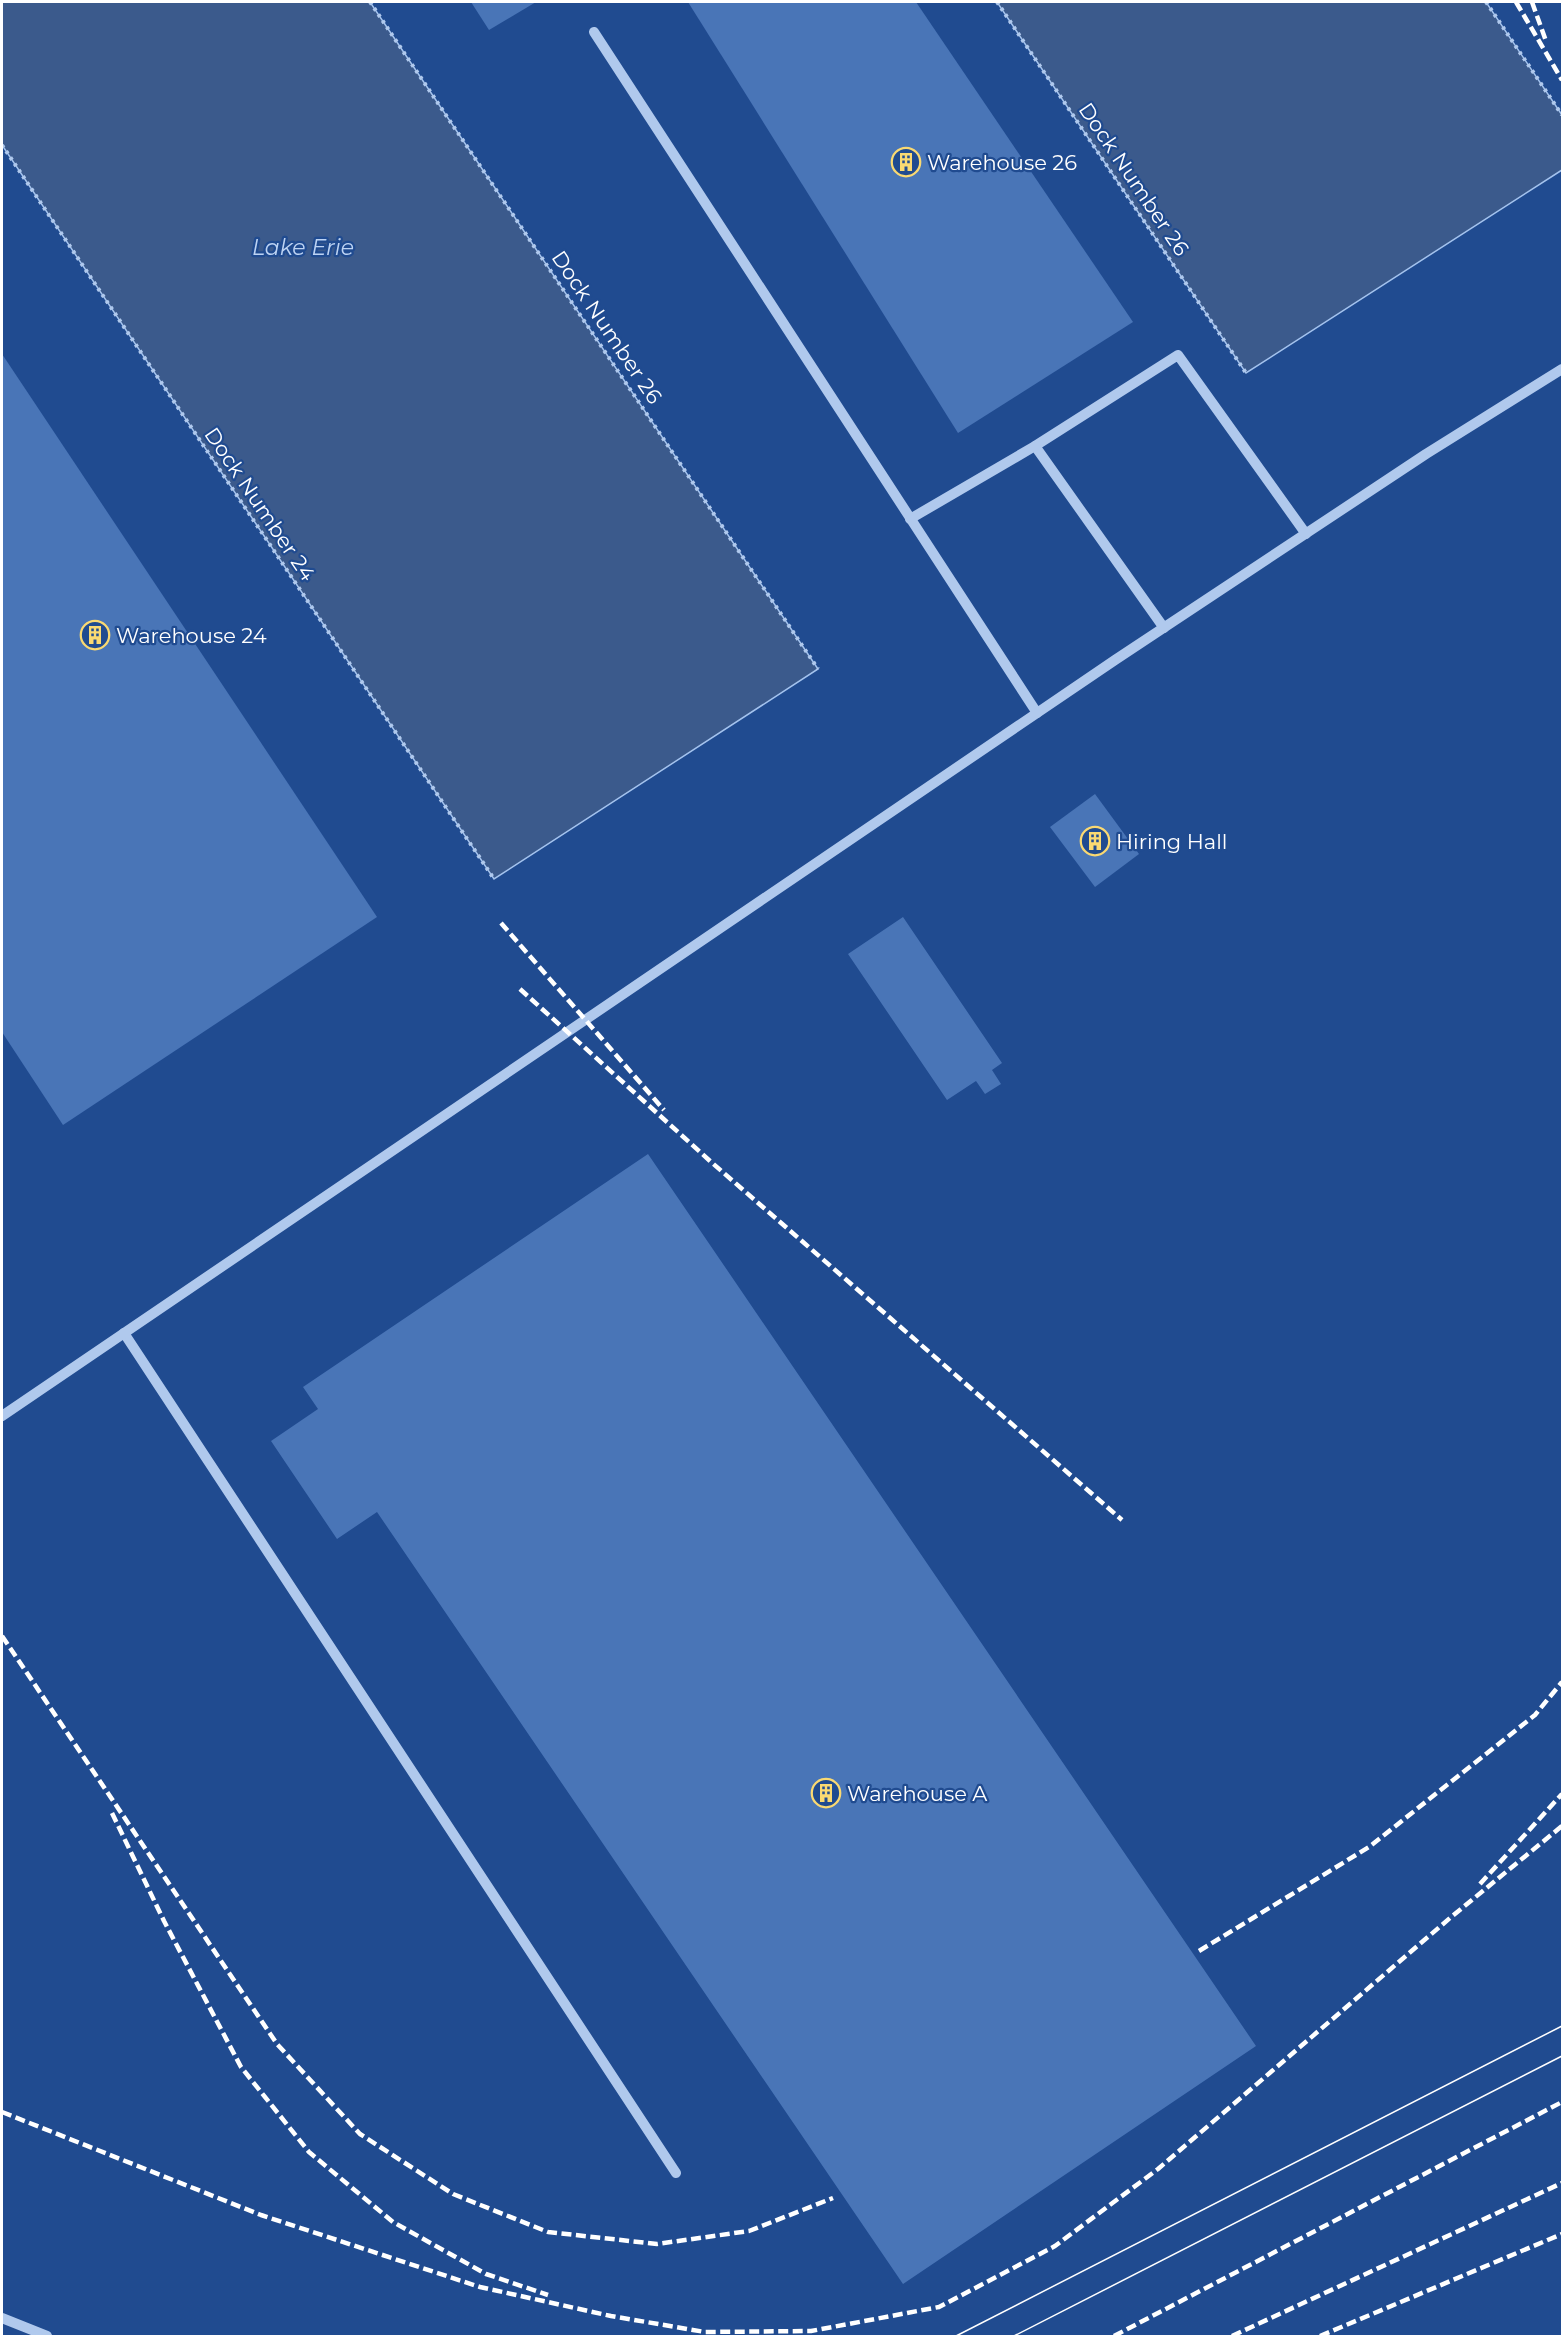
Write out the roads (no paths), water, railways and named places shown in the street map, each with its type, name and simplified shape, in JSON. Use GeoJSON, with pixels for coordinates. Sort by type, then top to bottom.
{"type":"FeatureCollection","features":[{"type":"Feature","properties":{"kind":"street"},"geometry":{"type":"LineString","coordinates":[[594,32],[1037,713]]}},
{"type":"Feature","properties":{"kind":"street"},"geometry":{"type":"LineString","coordinates":[[910,519],[1035,446],[1178,355],[1306,534]]}},
{"type":"Feature","properties":{"kind":"street"},"geometry":{"type":"LineString","coordinates":[[2,1416],[1037,713],[1306,534],[1563,369]]}},
{"type":"Feature","properties":{"kind":"street"},"geometry":{"type":"LineString","coordinates":[[1035,446],[1164,628]]}},
{"type":"Feature","properties":{"kind":"street"},"geometry":{"type":"LineString","coordinates":[[124,1333],[676,2173]]}},
{"type":"Feature","properties":{"kind":"street"},"geometry":{"type":"LineString","coordinates":[[2,2318],[47,2337]]}},
{"type":"Feature","properties":{"kind":"water","name":"Lake Erie"},"geometry":{"type":"Polygon","coordinates":[[[2,2],[370,2],[818,669],[494,879],[2,145],[2,2]]]}},
{"type":"Feature","properties":{"kind":"water"},"geometry":{"type":"Polygon","coordinates":[[[997,2],[1486,2],[1562,115],[1562,170],[1246,373],[997,2]]]}},
{"type":"Feature","properties":{"kind":"tram line"},"geometry":{"type":"LineString","coordinates":[[956,2336],[1562,2026]]}},
{"type":"Feature","properties":{"kind":"tram line"},"geometry":{"type":"LineString","coordinates":[[1014,2336],[1562,2056]]}},
{"type":"Feature","properties":{"kind":"railway"},"geometry":{"type":"LineString","coordinates":[[1516,2],[1562,80]]}},
{"type":"Feature","properties":{"kind":"railway"},"geometry":{"type":"LineString","coordinates":[[1532,2],[1546,41]]}},
{"type":"Feature","properties":{"kind":"railway"},"geometry":{"type":"LineString","coordinates":[[501,923],[664,1110]]}},
{"type":"Feature","properties":{"kind":"railway"},"geometry":{"type":"LineString","coordinates":[[520,989],[710,1161],[1122,1520]]}},
{"type":"Feature","properties":{"kind":"railway"},"geometry":{"type":"LineString","coordinates":[[2,1636],[277,2044],[360,2134],[453,2194],[548,2232],[657,2244],[749,2231],[833,2198]]}},
{"type":"Feature","properties":{"kind":"railway"},"geometry":{"type":"LineString","coordinates":[[1199,1951],[1369,1847],[1535,1715],[1562,1682]]}},
{"type":"Feature","properties":{"kind":"railway"},"geometry":{"type":"LineString","coordinates":[[1480,1884],[1562,1794]]}},
{"type":"Feature","properties":{"kind":"railway"},"geometry":{"type":"LineString","coordinates":[[112,1813],[164,1921],[241,2067],[309,2152],[393,2222],[486,2274],[548,2295]]}},
{"type":"Feature","properties":{"kind":"railway"},"geometry":{"type":"LineString","coordinates":[[2,2112],[261,2215],[480,2287],[611,2316],[705,2332],[811,2331],[939,2307],[1055,2246],[1158,2169],[1450,1918],[1562,1826]]}},
{"type":"Feature","properties":{"kind":"railway"},"geometry":{"type":"LineString","coordinates":[[1114,2336],[1562,2102]]}},
{"type":"Feature","properties":{"kind":"railway"},"geometry":{"type":"LineString","coordinates":[[1232,2336],[1562,2183]]}},
{"type":"Feature","properties":{"kind":"railway"},"geometry":{"type":"LineString","coordinates":[[1320,2336],[1562,2234]]}},
{"type":"Feature","properties":{"kind":"place","name":"Warehouse 26"},"geometry":{"type":"Point","coordinates":[906,162]}},
{"type":"Feature","properties":{"kind":"place","name":"Warehouse 24"},"geometry":{"type":"Point","coordinates":[95,635]}},
{"type":"Feature","properties":{"kind":"place","name":"Hiring Hall"},"geometry":{"type":"Point","coordinates":[1095,841]}},
{"type":"Feature","properties":{"kind":"place","name":"Warehouse A"},"geometry":{"type":"Point","coordinates":[826,1793]}}]}
